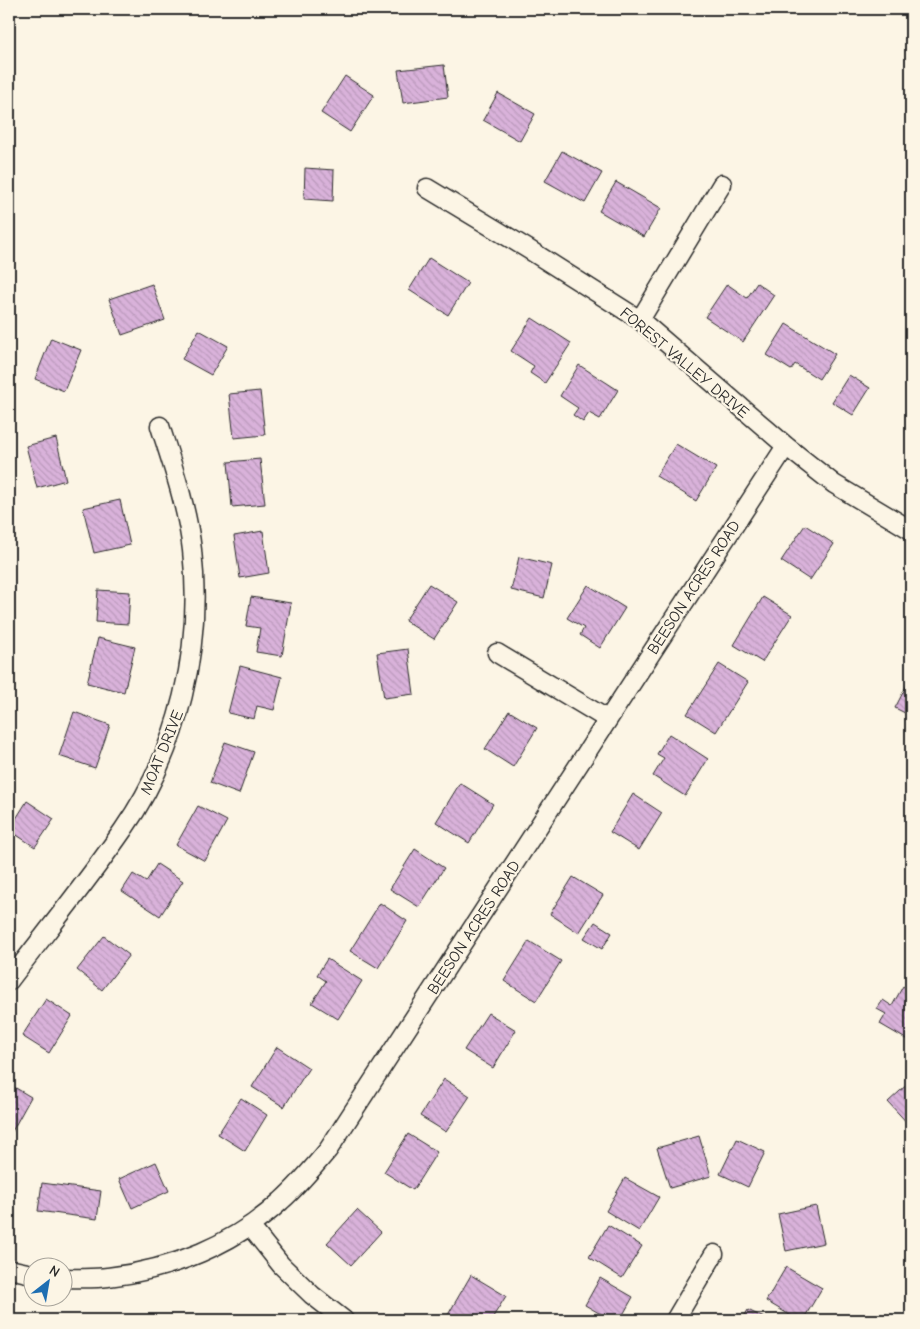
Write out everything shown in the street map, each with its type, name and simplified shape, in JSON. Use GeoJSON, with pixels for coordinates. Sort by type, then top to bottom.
{"type":"FeatureCollection","features":[{"type":"Feature","properties":{"kind":"street"},"geometry":{"type":"LineString","coordinates":[[640,320],[722,184]]}},
{"type":"Feature","properties":{"kind":"street","name":"FOREST VALLEY DRIVE"},"geometry":{"type":"LineString","coordinates":[[427,188],[640,320],[786,446],[834,484],[911,530]]}},
{"type":"Feature","properties":{"kind":"street","name":"MOAT DRIVE"},"geometry":{"type":"LineString","coordinates":[[9,981],[124,830],[150,786],[170,740],[182,700],[192,650],[194,608],[192,550],[183,500],[160,426]]}},
{"type":"Feature","properties":{"kind":"street","name":"BEESON ACRES ROAD"},"geometry":{"type":"LineString","coordinates":[[72,1278],[107,1278],[144,1272],[182,1260],[211,1248],[250,1226],[280,1202],[308,1174],[328,1150],[786,446]]}},
{"type":"Feature","properties":{"kind":"street"},"geometry":{"type":"LineString","coordinates":[[497,653],[607,719]]}},
{"type":"Feature","properties":{"kind":"street"},"geometry":{"type":"LineString","coordinates":[[250,1226],[281,1265],[312,1295],[344,1320]]}},
{"type":"Feature","properties":{"kind":"street"},"geometry":{"type":"LineString","coordinates":[[675,1320],[714,1254]]}},
{"type":"Feature","properties":{"kind":"street"},"geometry":{"type":"LineString","coordinates":[[9,1269],[22,1272]]}},
{"type":"Feature","properties":{"kind":"building"},"geometry":{"type":"Polygon","coordinates":[[[444,65],[448,97],[403,103],[398,70],[444,65]]]}},
{"type":"Feature","properties":{"kind":"building"},"geometry":{"type":"Polygon","coordinates":[[[345,76],[374,95],[350,132],[321,113],[345,76]]]}},
{"type":"Feature","properties":{"kind":"building"},"geometry":{"type":"Polygon","coordinates":[[[498,93],[535,114],[520,141],[483,120],[498,93]]]}},
{"type":"Feature","properties":{"kind":"building"},"geometry":{"type":"Polygon","coordinates":[[[562,151],[602,173],[585,203],[545,181],[562,151]]]}},
{"type":"Feature","properties":{"kind":"building"},"geometry":{"type":"Polygon","coordinates":[[[305,168],[334,170],[333,201],[304,199],[305,168]]]}},
{"type":"Feature","properties":{"kind":"building"},"geometry":{"type":"Polygon","coordinates":[[[616,182],[661,208],[644,237],[599,211],[616,182]]]}},
{"type":"Feature","properties":{"kind":"building"},"geometry":{"type":"Polygon","coordinates":[[[429,258],[468,283],[448,315],[409,290],[429,258]]]}},
{"type":"Feature","properties":{"kind":"building"},"geometry":{"type":"Polygon","coordinates":[[[757,283],[774,295],[743,342],[705,317],[727,284],[747,298],[757,283]]]}},
{"type":"Feature","properties":{"kind":"building"},"geometry":{"type":"Polygon","coordinates":[[[152,284],[165,320],[122,335],[109,299],[152,284]]]}},
{"type":"Feature","properties":{"kind":"building"},"geometry":{"type":"Polygon","coordinates":[[[532,318],[571,343],[545,383],[530,373],[534,366],[511,351],[532,318]]]}},
{"type":"Feature","properties":{"kind":"building"},"geometry":{"type":"Polygon","coordinates":[[[786,324],[835,354],[819,379],[795,364],[791,370],[767,355],[786,324]]]}},
{"type":"Feature","properties":{"kind":"building"},"geometry":{"type":"Polygon","coordinates":[[[199,330],[228,346],[211,375],[182,359],[199,330]]]}},
{"type":"Feature","properties":{"kind":"building"},"geometry":{"type":"Polygon","coordinates":[[[51,338],[81,350],[64,391],[35,379],[51,338]]]}},
{"type":"Feature","properties":{"kind":"building"},"geometry":{"type":"Polygon","coordinates":[[[579,365],[618,390],[600,419],[589,413],[583,422],[573,415],[578,408],[560,396],[579,365]]]}},
{"type":"Feature","properties":{"kind":"building"},"geometry":{"type":"Polygon","coordinates":[[[849,375],[870,388],[853,415],[832,402],[849,375]]]}},
{"type":"Feature","properties":{"kind":"building"},"geometry":{"type":"Polygon","coordinates":[[[260,391],[265,435],[234,438],[229,394],[260,391]]]}},
{"type":"Feature","properties":{"kind":"building"},"geometry":{"type":"Polygon","coordinates":[[[56,438],[66,480],[37,488],[26,446],[56,438]]]}},
{"type":"Feature","properties":{"kind":"building"},"geometry":{"type":"Polygon","coordinates":[[[676,444],[716,468],[696,501],[656,476],[676,444]]]}},
{"type":"Feature","properties":{"kind":"building"},"geometry":{"type":"Polygon","coordinates":[[[260,459],[265,504],[232,507],[228,462],[260,459]]]}},
{"type":"Feature","properties":{"kind":"building"},"geometry":{"type":"Polygon","coordinates":[[[120,500],[130,545],[94,553],[83,508],[120,500]]]}},
{"type":"Feature","properties":{"kind":"building"},"geometry":{"type":"Polygon","coordinates":[[[805,525],[834,544],[810,580],[781,561],[805,525]]]}},
{"type":"Feature","properties":{"kind":"building"},"geometry":{"type":"Polygon","coordinates":[[[263,531],[269,573],[240,578],[234,536],[263,531]]]}},
{"type":"Feature","properties":{"kind":"building"},"geometry":{"type":"Polygon","coordinates":[[[519,557],[552,565],[544,598],[511,590],[519,557]]]}},
{"type":"Feature","properties":{"kind":"building"},"geometry":{"type":"Polygon","coordinates":[[[429,584],[458,602],[434,639],[405,621],[429,584]]]}},
{"type":"Feature","properties":{"kind":"building"},"geometry":{"type":"Polygon","coordinates":[[[588,585],[625,608],[600,648],[580,635],[584,628],[567,618],[588,585]]]}},
{"type":"Feature","properties":{"kind":"building"},"geometry":{"type":"Polygon","coordinates":[[[98,590],[130,592],[128,624],[96,622],[98,590]]]}},
{"type":"Feature","properties":{"kind":"building"},"geometry":{"type":"Polygon","coordinates":[[[251,597],[291,603],[282,656],[256,652],[260,628],[246,626],[251,597]]]}},
{"type":"Feature","properties":{"kind":"building"},"geometry":{"type":"Polygon","coordinates":[[[763,597],[792,615],[762,662],[734,645],[763,597]]]}},
{"type":"Feature","properties":{"kind":"building"},"geometry":{"type":"Polygon","coordinates":[[[98,638],[135,647],[124,692],[87,683],[98,638]]]}},
{"type":"Feature","properties":{"kind":"building"},"geometry":{"type":"Polygon","coordinates":[[[408,649],[414,694],[384,698],[377,653],[408,649]]]}},
{"type":"Feature","properties":{"kind":"building"},"geometry":{"type":"Polygon","coordinates":[[[719,664],[748,682],[716,732],[687,714],[719,664]]]}},
{"type":"Feature","properties":{"kind":"building"},"geometry":{"type":"Polygon","coordinates":[[[240,666],[282,677],[274,710],[257,706],[254,719],[228,713],[240,666]]]}},
{"type":"Feature","properties":{"kind":"building"},"geometry":{"type":"Polygon","coordinates":[[[911,677],[911,716],[895,708],[911,677]]]}},
{"type":"Feature","properties":{"kind":"building"},"geometry":{"type":"Polygon","coordinates":[[[509,711],[537,728],[513,767],[485,749],[509,711]]]}},
{"type":"Feature","properties":{"kind":"building"},"geometry":{"type":"Polygon","coordinates":[[[74,712],[110,725],[95,768],[59,756],[74,712]]]}},
{"type":"Feature","properties":{"kind":"building"},"geometry":{"type":"Polygon","coordinates":[[[669,734],[708,759],[685,796],[653,776],[664,758],[657,754],[669,734]]]}},
{"type":"Feature","properties":{"kind":"building"},"geometry":{"type":"Polygon","coordinates":[[[225,742],[254,752],[239,794],[210,783],[225,742]]]}},
{"type":"Feature","properties":{"kind":"building"},"geometry":{"type":"Polygon","coordinates":[[[460,783],[493,804],[469,843],[436,822],[460,783]]]}},
{"type":"Feature","properties":{"kind":"building"},"geometry":{"type":"Polygon","coordinates":[[[633,794],[662,813],[639,850],[610,832],[633,794]]]}},
{"type":"Feature","properties":{"kind":"building"},"geometry":{"type":"Polygon","coordinates":[[[27,801],[54,819],[35,847],[9,830],[27,801]]]}},
{"type":"Feature","properties":{"kind":"building"},"geometry":{"type":"Polygon","coordinates":[[[198,806],[227,821],[205,861],[176,845],[198,806]]]}},
{"type":"Feature","properties":{"kind":"building"},"geometry":{"type":"Polygon","coordinates":[[[415,849],[444,868],[419,907],[390,889],[415,849]]]}},
{"type":"Feature","properties":{"kind":"building"},"geometry":{"type":"Polygon","coordinates":[[[157,864],[183,881],[160,916],[122,891],[133,874],[146,882],[157,864]]]}},
{"type":"Feature","properties":{"kind":"building"},"geometry":{"type":"Polygon","coordinates":[[[573,877],[603,895],[579,933],[550,914],[573,877]]]}},
{"type":"Feature","properties":{"kind":"building"},"geometry":{"type":"Polygon","coordinates":[[[380,903],[407,921],[378,968],[350,951],[380,903]]]}},
{"type":"Feature","properties":{"kind":"building"},"geometry":{"type":"Polygon","coordinates":[[[595,922],[612,933],[602,949],[584,938],[595,922]]]}},
{"type":"Feature","properties":{"kind":"building"},"geometry":{"type":"Polygon","coordinates":[[[104,936],[129,955],[102,990],[77,970],[104,936]]]}},
{"type":"Feature","properties":{"kind":"building"},"geometry":{"type":"Polygon","coordinates":[[[529,941],[561,961],[536,1001],[504,981],[529,941]]]}},
{"type":"Feature","properties":{"kind":"building"},"geometry":{"type":"Polygon","coordinates":[[[327,959],[362,981],[338,1019],[312,1003],[326,981],[317,975],[327,959]]]}},
{"type":"Feature","properties":{"kind":"building"},"geometry":{"type":"Polygon","coordinates":[[[903,986],[911,991],[911,1042],[880,1024],[886,1014],[877,1009],[883,1000],[892,1006],[903,986]]]}},
{"type":"Feature","properties":{"kind":"building"},"geometry":{"type":"Polygon","coordinates":[[[46,999],[72,1016],[49,1053],[22,1036],[46,999]]]}},
{"type":"Feature","properties":{"kind":"building"},"geometry":{"type":"Polygon","coordinates":[[[488,1013],[516,1030],[493,1068],[464,1050],[488,1013]]]}},
{"type":"Feature","properties":{"kind":"building"},"geometry":{"type":"Polygon","coordinates":[[[277,1047],[309,1068],[284,1107],[252,1087],[277,1047]]]}},
{"type":"Feature","properties":{"kind":"building"},"geometry":{"type":"Polygon","coordinates":[[[444,1079],[470,1096],[446,1132],[420,1116],[444,1079]]]}},
{"type":"Feature","properties":{"kind":"building"},"geometry":{"type":"Polygon","coordinates":[[[911,1081],[911,1127],[888,1102],[911,1081]]]}},
{"type":"Feature","properties":{"kind":"building"},"geometry":{"type":"Polygon","coordinates":[[[9,1084],[31,1097],[10,1135],[9,1134],[9,1084]]]}},
{"type":"Feature","properties":{"kind":"building"},"geometry":{"type":"Polygon","coordinates":[[[241,1098],[267,1115],[245,1151],[218,1134],[241,1098]]]}},
{"type":"Feature","properties":{"kind":"building"},"geometry":{"type":"Polygon","coordinates":[[[408,1134],[437,1152],[413,1190],[384,1172],[408,1134]]]}},
{"type":"Feature","properties":{"kind":"building"},"geometry":{"type":"Polygon","coordinates":[[[699,1136],[711,1176],[670,1188],[657,1148],[699,1136]]]}},
{"type":"Feature","properties":{"kind":"building"},"geometry":{"type":"Polygon","coordinates":[[[737,1139],[765,1152],[748,1187],[720,1174],[737,1139]]]}},
{"type":"Feature","properties":{"kind":"building"},"geometry":{"type":"Polygon","coordinates":[[[156,1162],[169,1191],[132,1208],[119,1179],[156,1162]]]}},
{"type":"Feature","properties":{"kind":"building"},"geometry":{"type":"Polygon","coordinates":[[[625,1178],[659,1197],[639,1231],[606,1211],[625,1178]]]}},
{"type":"Feature","properties":{"kind":"building"},"geometry":{"type":"Polygon","coordinates":[[[42,1183],[101,1191],[97,1219],[38,1211],[42,1183]]]}},
{"type":"Feature","properties":{"kind":"building"},"geometry":{"type":"Polygon","coordinates":[[[816,1206],[824,1243],[786,1251],[778,1214],[816,1206]]]}},
{"type":"Feature","properties":{"kind":"building"},"geometry":{"type":"Polygon","coordinates":[[[357,1210],[381,1232],[351,1265],[327,1243],[357,1210]]]}},
{"type":"Feature","properties":{"kind":"building"},"geometry":{"type":"Polygon","coordinates":[[[608,1225],[642,1246],[622,1278],[589,1257],[608,1225]]]}},
{"type":"Feature","properties":{"kind":"building"},"geometry":{"type":"Polygon","coordinates":[[[786,1267],[822,1288],[803,1320],[798,1320],[766,1301],[786,1267]]]}},
{"type":"Feature","properties":{"kind":"building"},"geometry":{"type":"Polygon","coordinates":[[[471,1275],[506,1296],[491,1320],[445,1320],[471,1275]]]}},
{"type":"Feature","properties":{"kind":"building"},"geometry":{"type":"Polygon","coordinates":[[[600,1278],[633,1297],[620,1320],[611,1320],[585,1305],[600,1278]]]}},
{"type":"Feature","properties":{"kind":"building"},"geometry":{"type":"Polygon","coordinates":[[[748,1310],[768,1320],[742,1320],[748,1310]]]}}]}
